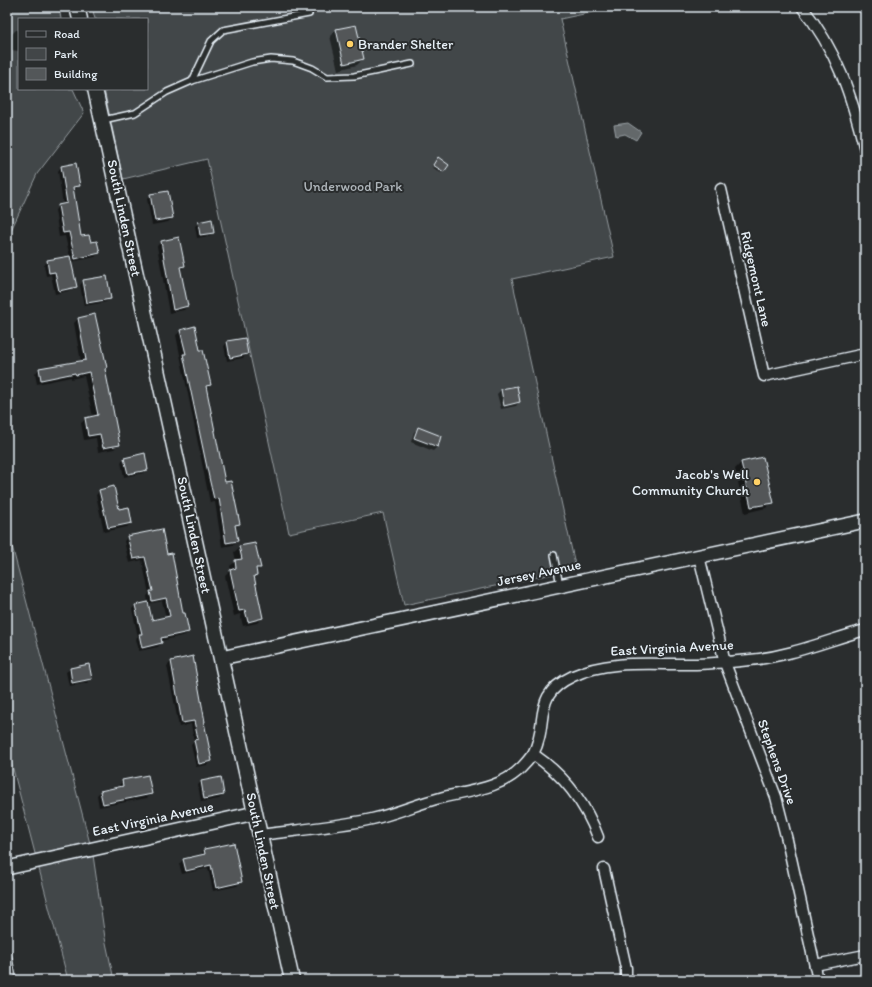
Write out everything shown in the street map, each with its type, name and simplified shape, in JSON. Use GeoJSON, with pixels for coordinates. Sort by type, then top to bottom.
{"type":"FeatureCollection","features":[{"type":"Feature","properties":{"kind":"main road"},"geometry":{"type":"LineString","coordinates":[[77,7],[80,18]]}},
{"type":"Feature","properties":{"kind":"main road","name":"South Linden Street"},"geometry":{"type":"LineString","coordinates":[[96,90],[292,980]]}},
{"type":"Feature","properties":{"kind":"street"},"geometry":{"type":"LineString","coordinates":[[802,7],[819,28],[838,64],[858,120],[865,150]]}},
{"type":"Feature","properties":{"kind":"street","name":"Ridgemont Lane"},"geometry":{"type":"LineString","coordinates":[[721,189],[764,376],[865,354]]}},
{"type":"Feature","properties":{"kind":"street","name":"Jersey Avenue"},"geometry":{"type":"LineString","coordinates":[[221,658],[865,521]]}},
{"type":"Feature","properties":{"kind":"street","name":"Stephens Drive"},"geometry":{"type":"LineString","coordinates":[[699,556],[725,662],[776,797],[789,846],[818,980]]}},
{"type":"Feature","properties":{"kind":"street","name":"East Virginia Avenue"},"geometry":{"type":"LineString","coordinates":[[260,835],[373,819],[424,803],[483,789],[510,778],[533,754],[539,734],[543,709],[549,694],[556,686],[575,675],[630,664],[725,662],[783,655],[865,630]]}},
{"type":"Feature","properties":{"kind":"street"},"geometry":{"type":"LineString","coordinates":[[533,754],[554,770],[577,795],[586,809],[598,838]]}},
{"type":"Feature","properties":{"kind":"street","name":"East Virginia Avenue"},"geometry":{"type":"LineString","coordinates":[[7,868],[255,813]]}},
{"type":"Feature","properties":{"kind":"street"},"geometry":{"type":"LineString","coordinates":[[604,869],[626,968],[626,980]]}},
{"type":"Feature","properties":{"kind":"street"},"geometry":{"type":"LineString","coordinates":[[814,965],[865,955]]}},
{"type":"Feature","properties":{"kind":"lane"},"geometry":{"type":"LineString","coordinates":[[192,81],[211,41],[223,30],[309,14]]}},
{"type":"Feature","properties":{"kind":"lane"},"geometry":{"type":"LineString","coordinates":[[102,120],[135,113],[167,92],[192,81],[240,66],[271,59],[293,61],[312,68],[327,77],[354,76],[412,64]]}},
{"type":"Feature","properties":{"kind":"lane"},"geometry":{"type":"LineString","coordinates":[[554,555],[560,585]]}},
{"type":"Feature","properties":{"kind":"green space"},"geometry":{"type":"Polygon","coordinates":[[[17,7],[59,7],[61,18],[18,18],[18,90],[73,90],[84,113],[37,174],[7,239],[7,9],[17,7]]]}},
{"type":"Feature","properties":{"kind":"green space","name":"Underwood Park"},"geometry":{"type":"Polygon","coordinates":[[[92,7],[617,7],[560,19],[614,257],[512,279],[576,569],[404,605],[383,513],[289,533],[207,159],[123,179],[104,90],[148,90],[148,18],[95,18],[92,7]]]}},
{"type":"Feature","properties":{"kind":"green space"},"geometry":{"type":"Polygon","coordinates":[[[7,527],[93,855],[105,938],[114,980],[68,980],[7,746],[7,527]]]}},
{"type":"Feature","properties":{"kind":"shaded area"},"geometry":{"type":"Polygon","coordinates":[[[628,123],[641,132],[636,140],[625,134],[616,136],[614,125],[628,123]]]}},
{"type":"Feature","properties":{"kind":"building","name":"Brander Shelter"},"geometry":{"type":"Polygon","coordinates":[[[356,25],[364,59],[344,64],[336,29],[356,25]]]}},
{"type":"Feature","properties":{"kind":"building"},"geometry":{"type":"Polygon","coordinates":[[[438,157],[449,165],[444,172],[433,165],[438,157]]]}},
{"type":"Feature","properties":{"kind":"building"},"geometry":{"type":"Polygon","coordinates":[[[76,163],[80,186],[73,187],[81,236],[89,235],[91,242],[97,241],[100,253],[75,259],[69,232],[63,233],[58,205],[67,203],[61,166],[76,163]]]}},
{"type":"Feature","properties":{"kind":"building"},"geometry":{"type":"Polygon","coordinates":[[[168,191],[173,218],[155,221],[150,194],[168,191]]]}},
{"type":"Feature","properties":{"kind":"building"},"geometry":{"type":"Polygon","coordinates":[[[212,219],[214,233],[200,235],[198,222],[212,219]]]}},
{"type":"Feature","properties":{"kind":"building"},"geometry":{"type":"Polygon","coordinates":[[[179,237],[185,266],[180,267],[188,306],[173,310],[161,241],[179,237]]]}},
{"type":"Feature","properties":{"kind":"building"},"geometry":{"type":"Polygon","coordinates":[[[70,256],[77,287],[59,291],[55,272],[49,273],[47,260],[70,256]]]}},
{"type":"Feature","properties":{"kind":"building"},"geometry":{"type":"Polygon","coordinates":[[[107,276],[111,299],[87,303],[83,280],[107,276]]]}},
{"type":"Feature","properties":{"kind":"building"},"geometry":{"type":"Polygon","coordinates":[[[95,314],[107,368],[105,369],[120,445],[103,448],[100,434],[88,436],[85,418],[98,415],[89,372],[76,375],[75,373],[41,380],[39,368],[86,360],[78,318],[95,314]]]}},
{"type":"Feature","properties":{"kind":"building"},"geometry":{"type":"Polygon","coordinates":[[[195,326],[200,350],[203,350],[211,385],[206,386],[225,482],[231,481],[240,524],[235,525],[238,541],[226,543],[219,498],[214,499],[183,354],[186,354],[180,330],[195,326]]]}},
{"type":"Feature","properties":{"kind":"building"},"geometry":{"type":"Polygon","coordinates":[[[245,338],[248,354],[230,358],[227,341],[245,338]]]}},
{"type":"Feature","properties":{"kind":"building"},"geometry":{"type":"Polygon","coordinates":[[[517,386],[520,402],[504,406],[501,389],[517,386]]]}},
{"type":"Feature","properties":{"kind":"building"},"geometry":{"type":"Polygon","coordinates":[[[418,427],[441,436],[438,447],[414,438],[418,427]]]}},
{"type":"Feature","properties":{"kind":"building"},"geometry":{"type":"Polygon","coordinates":[[[145,453],[148,470],[128,474],[124,458],[145,453]]]}},
{"type":"Feature","properties":{"kind":"building","name":"Jacob's Well Community Church"},"geometry":{"type":"Polygon","coordinates":[[[763,457],[774,503],[751,507],[741,462],[763,457]]]}},
{"type":"Feature","properties":{"kind":"building"},"geometry":{"type":"Polygon","coordinates":[[[114,486],[119,509],[129,507],[132,523],[108,528],[99,490],[114,486]]]}},
{"type":"Feature","properties":{"kind":"building"},"geometry":{"type":"Polygon","coordinates":[[[162,529],[167,554],[172,553],[183,613],[185,613],[189,632],[161,638],[162,643],[142,648],[139,634],[142,634],[135,605],[148,602],[152,620],[170,616],[166,598],[152,601],[150,591],[153,591],[145,557],[133,559],[127,536],[162,529]]]}},
{"type":"Feature","properties":{"kind":"building"},"geometry":{"type":"Polygon","coordinates":[[[255,543],[261,568],[256,568],[257,575],[254,576],[263,618],[248,622],[245,610],[239,611],[230,570],[236,568],[235,560],[242,559],[239,546],[255,543]]]}},
{"type":"Feature","properties":{"kind":"building"},"geometry":{"type":"Polygon","coordinates":[[[193,656],[212,761],[199,764],[194,740],[198,739],[194,721],[182,723],[171,661],[193,656]]]}},
{"type":"Feature","properties":{"kind":"building"},"geometry":{"type":"Polygon","coordinates":[[[89,664],[92,679],[72,683],[70,668],[89,664]]]}},
{"type":"Feature","properties":{"kind":"building"},"geometry":{"type":"Polygon","coordinates":[[[148,775],[152,794],[103,804],[100,791],[123,786],[122,780],[148,775]]]}},
{"type":"Feature","properties":{"kind":"building"},"geometry":{"type":"Polygon","coordinates":[[[221,777],[224,795],[204,799],[201,781],[221,777]]]}},
{"type":"Feature","properties":{"kind":"building"},"geometry":{"type":"Polygon","coordinates":[[[234,843],[242,882],[216,888],[211,865],[186,871],[183,859],[205,854],[204,849],[234,843]]]}},
{"type":"Feature","properties":{"kind":"building"},"geometry":{"type":"Polygon","coordinates":[[[11,952],[17,980],[7,980],[7,953],[11,952]]]}},
{"type":"Feature","properties":{"kind":"place","name":"Brander Shelter"},"geometry":{"type":"Point","coordinates":[350,44]}},
{"type":"Feature","properties":{"kind":"place","name":"Jacob's Well Community Church"},"geometry":{"type":"Point","coordinates":[757,482]}}]}
